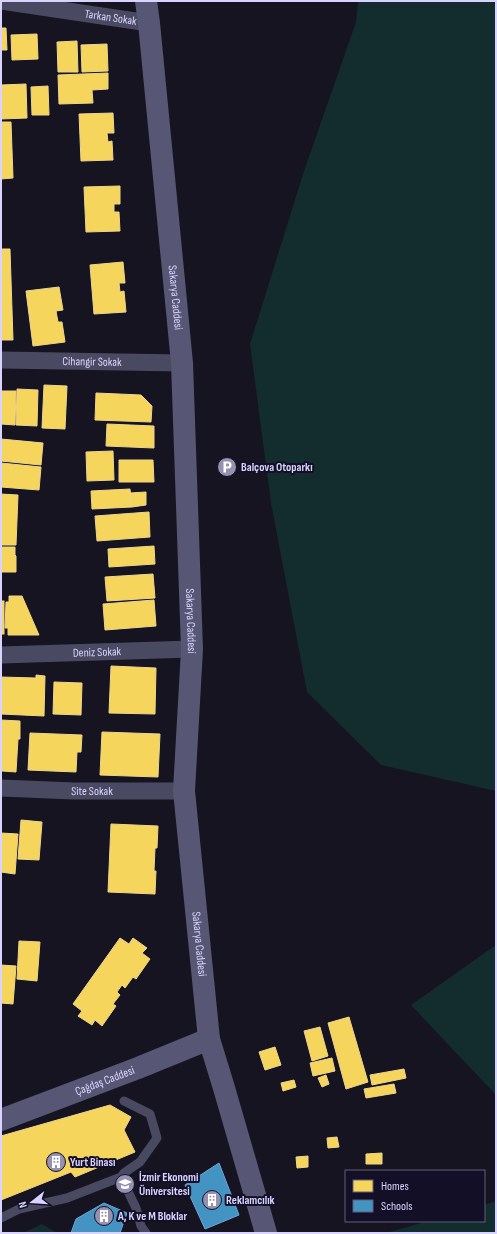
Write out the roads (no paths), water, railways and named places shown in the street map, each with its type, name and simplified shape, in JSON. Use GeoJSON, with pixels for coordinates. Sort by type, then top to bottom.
{"type":"FeatureCollection","features":[{"type":"Feature","properties":{"kind":"main road","name":"Sakarya Caddesi"},"geometry":{"type":"LineString","coordinates":[[146,1],[182,363],[192,649],[184,791],[209,1039],[266,1233]]}},
{"type":"Feature","properties":{"kind":"main road","name":"Çağdaş Caddesi"},"geometry":{"type":"LineString","coordinates":[[1,1120],[138,1068],[209,1039]]}},
{"type":"Feature","properties":{"kind":"street","name":"Tarkan Sokak"},"geometry":{"type":"LineString","coordinates":[[1,1],[149,23]]}},
{"type":"Feature","properties":{"kind":"street","name":"Cihangir Sokak"},"geometry":{"type":"LineString","coordinates":[[1,360],[182,363]]}},
{"type":"Feature","properties":{"kind":"street","name":"Deniz Sokak"},"geometry":{"type":"LineString","coordinates":[[1,655],[192,649]]}},
{"type":"Feature","properties":{"kind":"street","name":"Site Sokak"},"geometry":{"type":"LineString","coordinates":[[1,788],[184,791]]}},
{"type":"Feature","properties":{"kind":"lane"},"geometry":{"type":"LineString","coordinates":[[1,1218],[19,1209],[67,1198],[121,1177],[124,1172],[140,1162],[157,1138],[150,1114],[124,1101]]}},
{"type":"Feature","properties":{"kind":"lane"},"geometry":{"type":"LineString","coordinates":[[121,1177],[136,1208],[141,1226],[146,1233]]}},
{"type":"Feature","properties":{"kind":"place","name":"Balçova Otoparkı"},"geometry":{"type":"Point","coordinates":[227,467]}},
{"type":"Feature","properties":{"kind":"place","name":"Yurt Binası"},"geometry":{"type":"Point","coordinates":[56,1162]}},
{"type":"Feature","properties":{"kind":"place","name":"İzmir Ekonomi Üniversitesi"},"geometry":{"type":"Point","coordinates":[125,1184]}},
{"type":"Feature","properties":{"kind":"place","name":"Reklamcılık"},"geometry":{"type":"Point","coordinates":[212,1200]}},
{"type":"Feature","properties":{"kind":"place","name":"A, K ve M Bloklar"},"geometry":{"type":"Point","coordinates":[104,1216]}}]}
